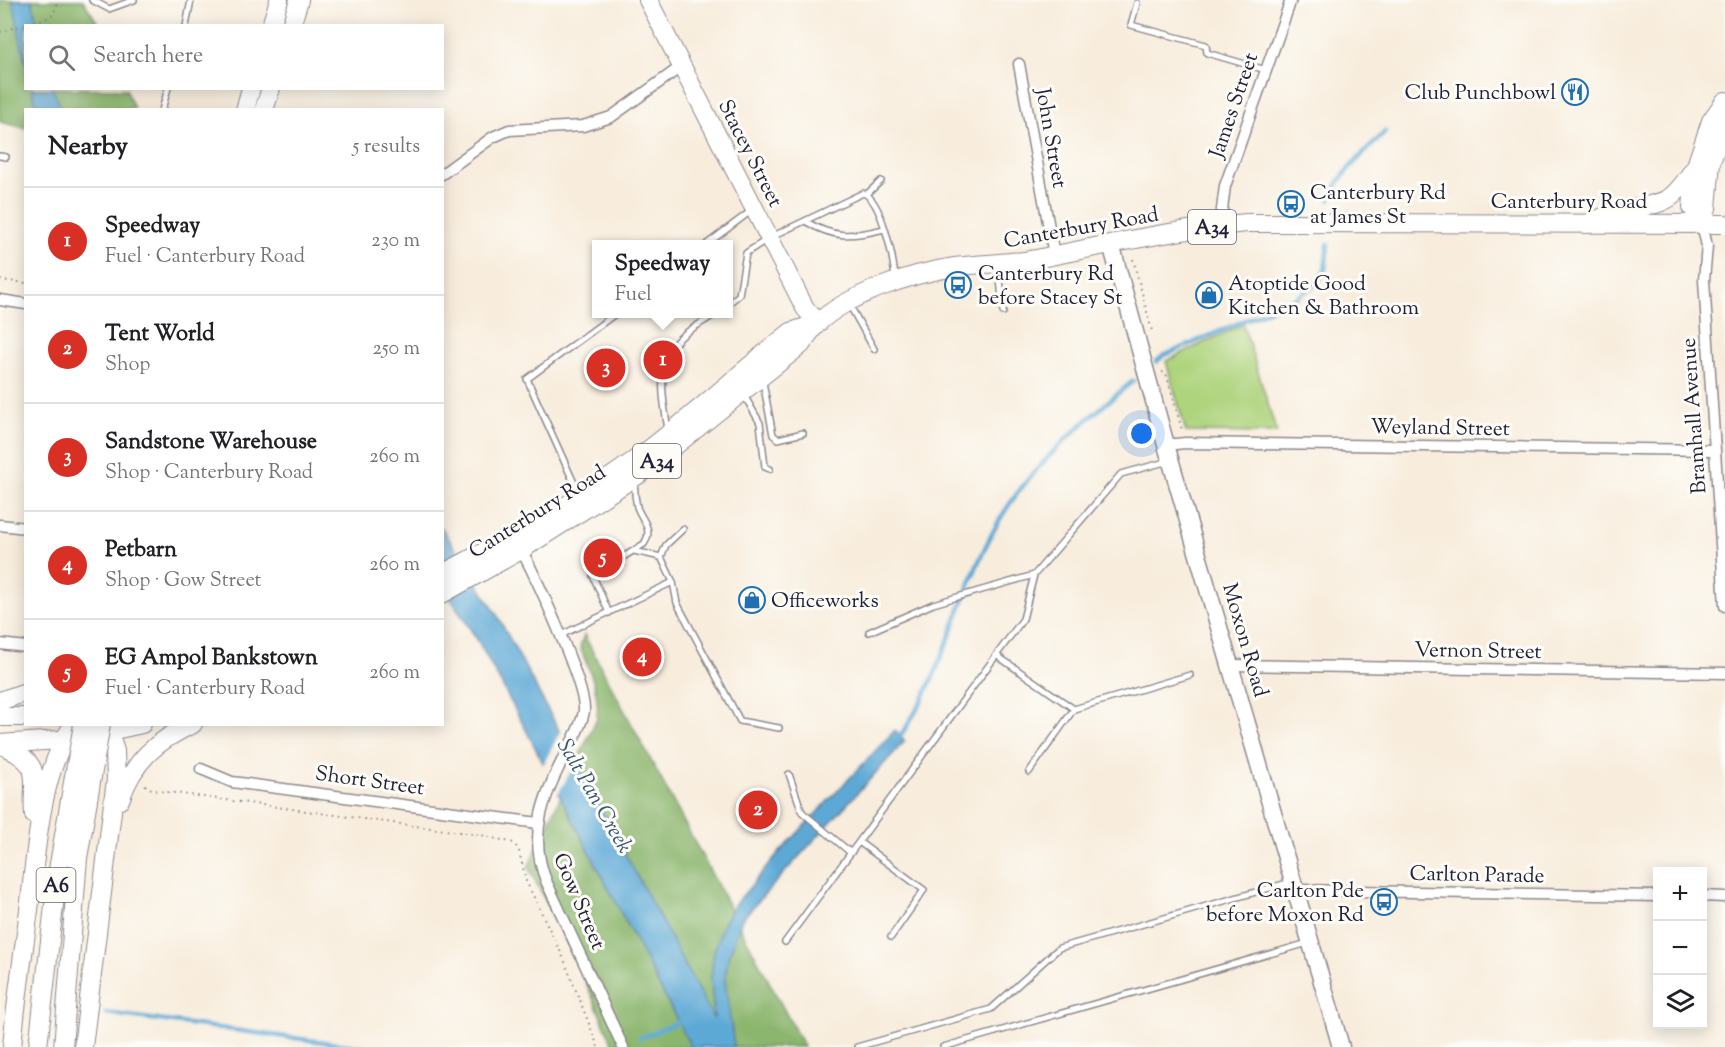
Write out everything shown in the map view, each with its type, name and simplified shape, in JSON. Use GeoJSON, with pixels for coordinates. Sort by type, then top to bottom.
{"type":"FeatureCollection","features":[{"type":"Feature","properties":{"kind":"main road"},"geometry":{"type":"LineString","coordinates":[[272,24],[279,0]]}},
{"type":"Feature","properties":{"kind":"main road"},"geometry":{"type":"LineString","coordinates":[[292,24],[299,0]]}},
{"type":"Feature","properties":{"kind":"main road","name":"Stacey Street"},"geometry":{"type":"LineString","coordinates":[[648,0],[805,308],[818,323]]}},
{"type":"Feature","properties":{"kind":"main road"},"geometry":{"type":"LineString","coordinates":[[246,108],[250,90]]}},
{"type":"Feature","properties":{"kind":"main road"},"geometry":{"type":"LineString","coordinates":[[265,108],[270,90]]}},
{"type":"Feature","properties":{"kind":"main road"},"geometry":{"type":"LineString","coordinates":[[1702,224],[1692,207],[1696,166],[1711,121],[1725,112]]}},
{"type":"Feature","properties":{"kind":"main road"},"geometry":{"type":"LineString","coordinates":[[1702,224],[1707,208],[1711,162],[1725,112]]}},
{"type":"Feature","properties":{"kind":"main road"},"geometry":{"type":"LineString","coordinates":[[1588,224],[1619,211],[1650,207],[1665,201],[1682,188],[1696,166]]}},
{"type":"Feature","properties":{"kind":"main road","name":"Canterbury Road"},"geometry":{"type":"LineString","coordinates":[[517,543],[669,433],[791,332],[818,323],[849,303],[895,283],[953,268],[999,265],[1220,225],[1270,222],[1725,224]]}},
{"type":"Feature","properties":{"kind":"main road","name":"Moxon Road"},"geometry":{"type":"LineString","coordinates":[[1111,244],[1168,453],[1341,1047]]}},
{"type":"Feature","properties":{"kind":"main road","name":"Canterbury Road"},"geometry":{"type":"LineString","coordinates":[[444,593],[473,568],[635,477],[801,345],[818,323]]}},
{"type":"Feature","properties":{"kind":"main road","name":"Canterbury Road"},"geometry":{"type":"LineString","coordinates":[[444,574],[473,568]]}},
{"type":"Feature","properties":{"kind":"main road"},"geometry":{"type":"LineString","coordinates":[[0,701],[24,693]]}},
{"type":"Feature","properties":{"kind":"main road"},"geometry":{"type":"LineString","coordinates":[[0,717],[24,717]]}},
{"type":"Feature","properties":{"kind":"main road"},"geometry":{"type":"LineString","coordinates":[[12,1047],[37,848],[52,767],[63,740],[73,726]]}},
{"type":"Feature","properties":{"kind":"main road","name":"A6"},"geometry":{"type":"LineString","coordinates":[[38,1047],[58,870],[83,726]]}},
{"type":"Feature","properties":{"kind":"main road","name":"A6"},"geometry":{"type":"LineString","coordinates":[[110,833],[124,788],[138,761],[153,747],[190,726]]}},
{"type":"Feature","properties":{"kind":"main road"},"geometry":{"type":"LineString","coordinates":[[0,744],[63,740],[106,727]]}},
{"type":"Feature","properties":{"kind":"main road","name":"A6"},"geometry":{"type":"LineString","coordinates":[[83,1047],[92,960],[110,833],[116,760],[106,727]]}},
{"type":"Feature","properties":{"kind":"main road","name":"A6"},"geometry":{"type":"LineString","coordinates":[[63,1047],[76,876],[106,727]]}},
{"type":"Feature","properties":{"kind":"main road"},"geometry":{"type":"LineString","coordinates":[[0,744],[27,759],[33,770],[37,848]]}},
{"type":"Feature","properties":{"kind":"street","name":"James Street"},"geometry":{"type":"LineString","coordinates":[[1220,225],[1223,194],[1291,0]]}},
{"type":"Feature","properties":{"kind":"street","name":"John Street"},"geometry":{"type":"LineString","coordinates":[[1019,64],[1054,255]]}},
{"type":"Feature","properties":{"kind":"street"},"geometry":{"type":"LineString","coordinates":[[444,173],[494,137],[509,130],[583,126],[611,117],[682,66]]}},
{"type":"Feature","properties":{"kind":"street","name":"Bramhall Avenue"},"geometry":{"type":"LineString","coordinates":[[1702,224],[1707,246],[1704,279],[1725,606]]}},
{"type":"Feature","properties":{"kind":"street"},"geometry":{"type":"LineString","coordinates":[[0,300],[24,304]]}},
{"type":"Feature","properties":{"kind":"street","name":"Weyland Street"},"geometry":{"type":"LineString","coordinates":[[1168,453],[1185,443],[1715,450]]}},
{"type":"Feature","properties":{"kind":"street"},"geometry":{"type":"LineString","coordinates":[[0,525],[24,528]]}},
{"type":"Feature","properties":{"kind":"street","name":"Gow Street"},"geometry":{"type":"LineString","coordinates":[[517,543],[560,636],[583,695],[584,711],[578,730],[549,787],[538,823],[537,849],[543,874],[622,1047]]}},
{"type":"Feature","properties":{"kind":"street"},"geometry":{"type":"LineString","coordinates":[[0,644],[24,647]]}},
{"type":"Feature","properties":{"kind":"street","name":"Vernon Street"},"geometry":{"type":"LineString","coordinates":[[1230,665],[1725,673]]}},
{"type":"Feature","properties":{"kind":"street","name":"Short Street"},"geometry":{"type":"LineString","coordinates":[[201,769],[221,779],[238,783],[538,823]]}},
{"type":"Feature","properties":{"kind":"street","name":"Carlton Parade"},"geometry":{"type":"LineString","coordinates":[[1294,886],[1653,896]]}},
{"type":"Feature","properties":{"kind":"street"},"geometry":{"type":"LineString","coordinates":[[1707,896],[1725,897]]}},
{"type":"Feature","properties":{"kind":"lane"},"geometry":{"type":"LineString","coordinates":[[92,0],[109,9],[134,0]]}},
{"type":"Feature","properties":{"kind":"lane"},"geometry":{"type":"LineString","coordinates":[[186,24],[191,0]]}},
{"type":"Feature","properties":{"kind":"lane"},"geometry":{"type":"LineString","coordinates":[[1137,3],[1131,25],[1206,45],[1207,53],[1266,70]]}},
{"type":"Feature","properties":{"kind":"lane"},"geometry":{"type":"LineString","coordinates":[[163,108],[167,90]]}},
{"type":"Feature","properties":{"kind":"lane"},"geometry":{"type":"LineString","coordinates":[[733,300],[739,295],[746,253],[769,238],[867,194],[881,181]]}},
{"type":"Feature","properties":{"kind":"lane"},"geometry":{"type":"LineString","coordinates":[[867,194],[875,204],[894,260],[895,283]]}},
{"type":"Feature","properties":{"kind":"lane"},"geometry":{"type":"LineString","coordinates":[[712,240],[754,209]]}},
{"type":"Feature","properties":{"kind":"lane"},"geometry":{"type":"LineString","coordinates":[[805,221],[822,232],[849,236],[884,229]]}},
{"type":"Feature","properties":{"kind":"lane"},"geometry":{"type":"LineString","coordinates":[[999,265],[1003,312]]}},
{"type":"Feature","properties":{"kind":"lane"},"geometry":{"type":"LineString","coordinates":[[849,303],[874,349]]}},
{"type":"Feature","properties":{"kind":"lane"},"geometry":{"type":"LineString","coordinates":[[580,496],[527,379],[610,318]]}},
{"type":"Feature","properties":{"kind":"lane"},"geometry":{"type":"LineString","coordinates":[[669,433],[663,401],[664,368],[674,344],[710,318]]}},
{"type":"Feature","properties":{"kind":"lane"},"geometry":{"type":"LineString","coordinates":[[762,377],[772,435],[778,439],[803,432]]}},
{"type":"Feature","properties":{"kind":"lane"},"geometry":{"type":"LineString","coordinates":[[742,393],[760,423],[765,467],[770,469]]}},
{"type":"Feature","properties":{"kind":"lane"},"geometry":{"type":"LineString","coordinates":[[785,942],[1023,619],[1034,575],[1121,474],[1168,453]]}},
{"type":"Feature","properties":{"kind":"lane"},"geometry":{"type":"LineString","coordinates":[[609,613],[593,576],[644,544],[649,531],[638,508],[635,477]]}},
{"type":"Feature","properties":{"kind":"lane"},"geometry":{"type":"LineString","coordinates":[[683,529],[666,545],[662,557],[673,582],[677,603],[740,721],[779,728]]}},
{"type":"Feature","properties":{"kind":"lane"},"geometry":{"type":"LineString","coordinates":[[633,551],[662,557]]}},
{"type":"Feature","properties":{"kind":"lane"},"geometry":{"type":"LineString","coordinates":[[869,632],[955,598],[1034,575]]}},
{"type":"Feature","properties":{"kind":"lane"},"geometry":{"type":"LineString","coordinates":[[560,636],[673,582]]}},
{"type":"Feature","properties":{"kind":"lane"},"geometry":{"type":"LineString","coordinates":[[996,655],[1074,710]]}},
{"type":"Feature","properties":{"kind":"lane"},"geometry":{"type":"LineString","coordinates":[[1029,772],[1074,710],[1190,675]]}},
{"type":"Feature","properties":{"kind":"lane"},"geometry":{"type":"LineString","coordinates":[[789,774],[802,812],[851,853]]}},
{"type":"Feature","properties":{"kind":"lane"},"geometry":{"type":"LineString","coordinates":[[859,842],[924,890],[891,937]]}},
{"type":"Feature","properties":{"kind":"lane"},"geometry":{"type":"LineString","coordinates":[[857,1047],[990,1009],[1059,948],[1294,886]]}},
{"type":"Feature","properties":{"kind":"lane"},"geometry":{"type":"LineString","coordinates":[[943,1047],[1312,942]]}},
{"type":"Feature","properties":{"kind":"path"},"geometry":{"type":"LineString","coordinates":[[28,24],[53,15],[59,0]]}},
{"type":"Feature","properties":{"kind":"path"},"geometry":{"type":"LineString","coordinates":[[0,32],[24,25]]}},
{"type":"Feature","properties":{"kind":"path"},"geometry":{"type":"LineString","coordinates":[[0,280],[24,283]]}},
{"type":"Feature","properties":{"kind":"path"},"geometry":{"type":"LineString","coordinates":[[144,779],[145,786],[153,790],[481,835],[514,843],[519,851],[526,881],[563,957],[598,1047]]}},
{"type":"Feature","properties":{"kind":"green space"},"geometry":{"type":"Polygon","coordinates":[[[0,0],[83,0],[98,24],[24,24],[24,90],[126,90],[134,108],[24,108],[24,128],[0,122],[0,0]]]}},
{"type":"Feature","properties":{"kind":"green space"},"geometry":{"type":"Polygon","coordinates":[[[1243,324],[1277,433],[1186,432],[1166,361],[1243,324]]]}},
{"type":"Feature","properties":{"kind":"green space"},"geometry":{"type":"Polygon","coordinates":[[[584,635],[804,1047],[614,1047],[578,964],[528,867],[597,718],[596,690],[580,647],[584,635]]]}},
{"type":"Feature","properties":{"kind":"water"},"geometry":{"type":"Polygon","coordinates":[[[13,0],[32,0],[38,24],[24,24],[24,58],[13,0]]]}},
{"type":"Feature","properties":{"kind":"water"},"geometry":{"type":"Polygon","coordinates":[[[32,90],[53,90],[61,108],[37,108],[32,90]]]}},
{"type":"Feature","properties":{"kind":"water"},"geometry":{"type":"Polygon","coordinates":[[[444,531],[496,613],[714,1019],[711,977],[714,952],[723,924],[734,906],[776,856],[895,730],[905,741],[742,919],[728,959],[725,980],[734,1047],[691,1047],[478,641],[444,589],[444,531]]]}},
{"type":"Feature","properties":{"kind":"pier"},"geometry":{"type":"Polygon","coordinates":[[[562,728],[578,759],[557,795],[542,767],[562,728]]]}},
{"type":"Feature","properties":{"kind":"waterway"},"geometry":{"type":"LineString","coordinates":[[1330,200],[1346,172],[1385,132]]}},
{"type":"Feature","properties":{"kind":"waterway"},"geometry":{"type":"LineString","coordinates":[[1156,362],[1163,356],[1296,298],[1316,284],[1325,270],[1328,244]]}},
{"type":"Feature","properties":{"kind":"waterway"},"geometry":{"type":"LineString","coordinates":[[898,739],[928,689],[982,554],[1008,507],[1023,486],[1057,448],[1133,381]]}},
{"type":"Feature","properties":{"kind":"waterway"},"geometry":{"type":"LineString","coordinates":[[106,1013],[362,1047]]}},
{"type":"Feature","properties":{"kind":"waterway"},"geometry":{"type":"LineString","coordinates":[[640,1038],[684,1020]]}},
{"type":"Feature","properties":{"kind":"place","name":"Club Punchbowl"},"geometry":{"type":"Point","coordinates":[1575,92]}},
{"type":"Feature","properties":{"kind":"place","name":"Canterbury Rd at James St"},"geometry":{"type":"Point","coordinates":[1291,204]}},
{"type":"Feature","properties":{"kind":"place","name":"Canterbury Rd before Stacey St"},"geometry":{"type":"Point","coordinates":[958,285]}},
{"type":"Feature","properties":{"kind":"place","name":"Atoptide Good Kitchen & Bathroom"},"geometry":{"type":"Point","coordinates":[1209,295]}},
{"type":"Feature","properties":{"kind":"place","name":"Speedway"},"geometry":{"type":"Point","coordinates":[663,360]}},
{"type":"Feature","properties":{"kind":"place","name":"Sandstone Warehouse"},"geometry":{"type":"Point","coordinates":[606,368]}},
{"type":"Feature","properties":{"kind":"place","name":"EG Ampol Bankstown"},"geometry":{"type":"Point","coordinates":[603,558]}},
{"type":"Feature","properties":{"kind":"place","name":"Officeworks"},"geometry":{"type":"Point","coordinates":[752,600]}},
{"type":"Feature","properties":{"kind":"place","name":"Petbarn"},"geometry":{"type":"Point","coordinates":[642,657]}},
{"type":"Feature","properties":{"kind":"place","name":"Tent World"},"geometry":{"type":"Point","coordinates":[758,810]}},
{"type":"Feature","properties":{"kind":"place","name":"Carlton Pde before Moxon Rd"},"geometry":{"type":"Point","coordinates":[1384,902]}},
{"type":"Feature","properties":{"kind":"water label","name":"Salt Pan Creek"},"geometry":{"type":"Point","coordinates":[596,795]}}]}
